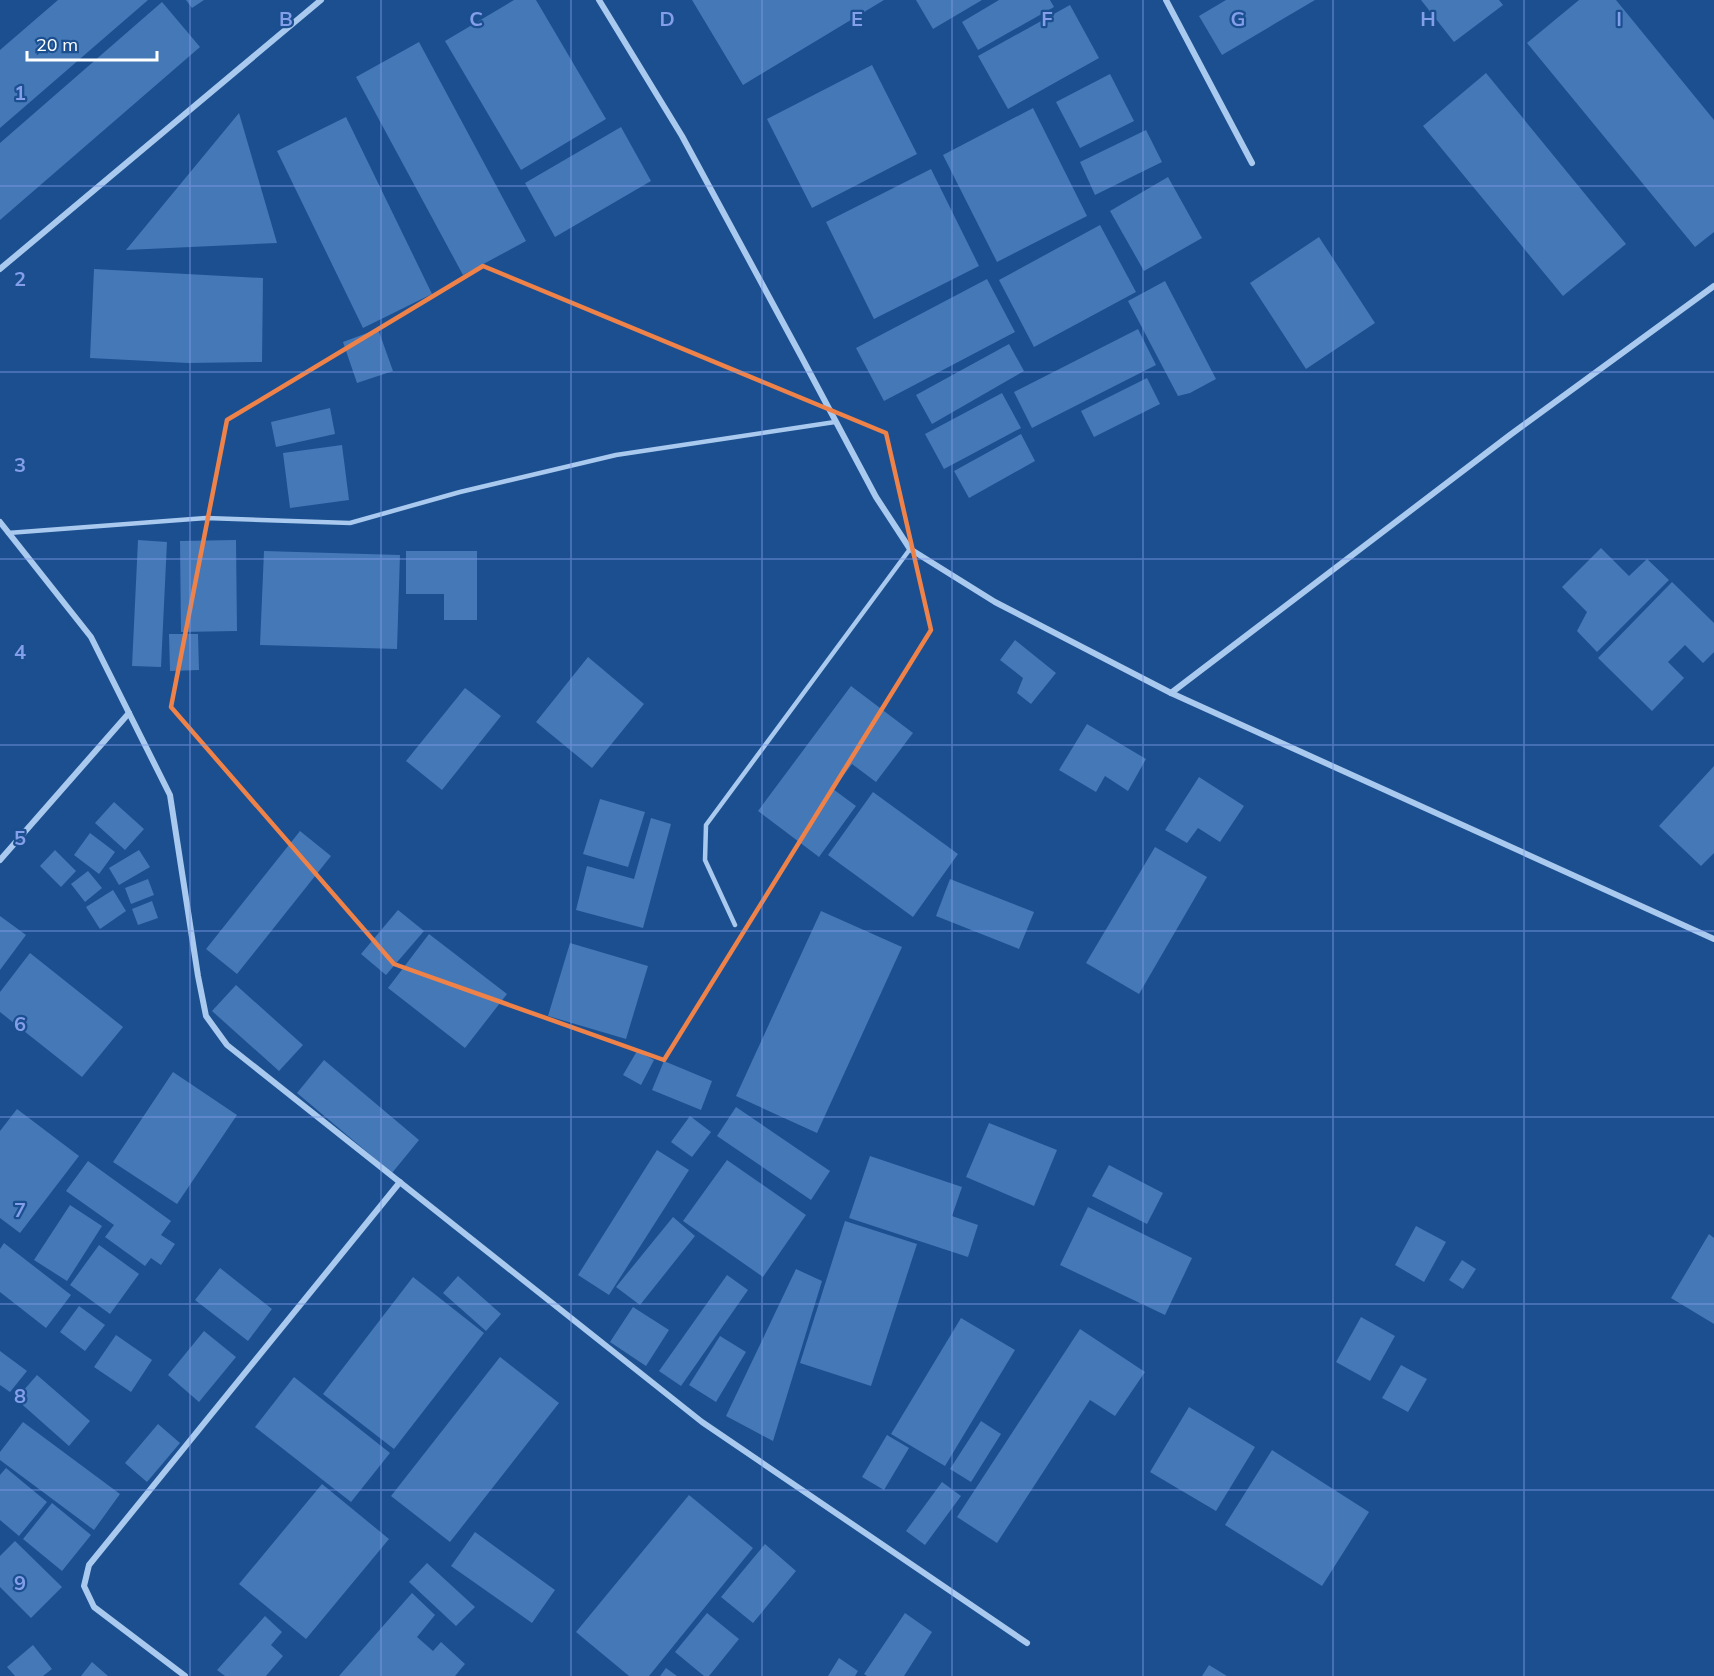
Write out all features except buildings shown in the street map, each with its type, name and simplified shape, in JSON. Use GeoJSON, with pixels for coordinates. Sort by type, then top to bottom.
{"type":"FeatureCollection","features":[{"type":"Feature","properties":{"kind":"street"},"geometry":{"type":"LineString","coordinates":[[0,269],[321,0]]}},
{"type":"Feature","properties":{"kind":"street"},"geometry":{"type":"LineString","coordinates":[[599,0],[682,136],[876,497],[910,549],[995,602],[1171,693],[1714,939]]}},
{"type":"Feature","properties":{"kind":"street"},"geometry":{"type":"LineString","coordinates":[[1166,0],[1252,163]]}},
{"type":"Feature","properties":{"kind":"street"},"geometry":{"type":"LineString","coordinates":[[1171,693],[1500,442],[1714,286]]}},
{"type":"Feature","properties":{"kind":"street"},"geometry":{"type":"LineString","coordinates":[[0,522],[91,636],[170,795],[206,1017],[227,1045],[702,1422],[1028,1643]]}},
{"type":"Feature","properties":{"kind":"street"},"geometry":{"type":"LineString","coordinates":[[0,860],[129,713]]}},
{"type":"Feature","properties":{"kind":"street"},"geometry":{"type":"LineString","coordinates":[[185,1676],[94,1607],[84,1586],[89,1565],[400,1182]]}},
{"type":"Feature","properties":{"kind":"lane"},"geometry":{"type":"LineString","coordinates":[[8,533],[207,518],[350,523],[460,492],[616,455],[835,422]]}},
{"type":"Feature","properties":{"kind":"lane"},"geometry":{"type":"LineString","coordinates":[[735,925],[705,860],[706,825],[910,549]]}},
{"type":"Feature","properties":{"kind":"highlighted area"},"geometry":{"type":"Polygon","coordinates":[[[483,266],[886,433],[931,630],[664,1060],[394,964],[171,707],[227,420],[483,266]]]}}]}
